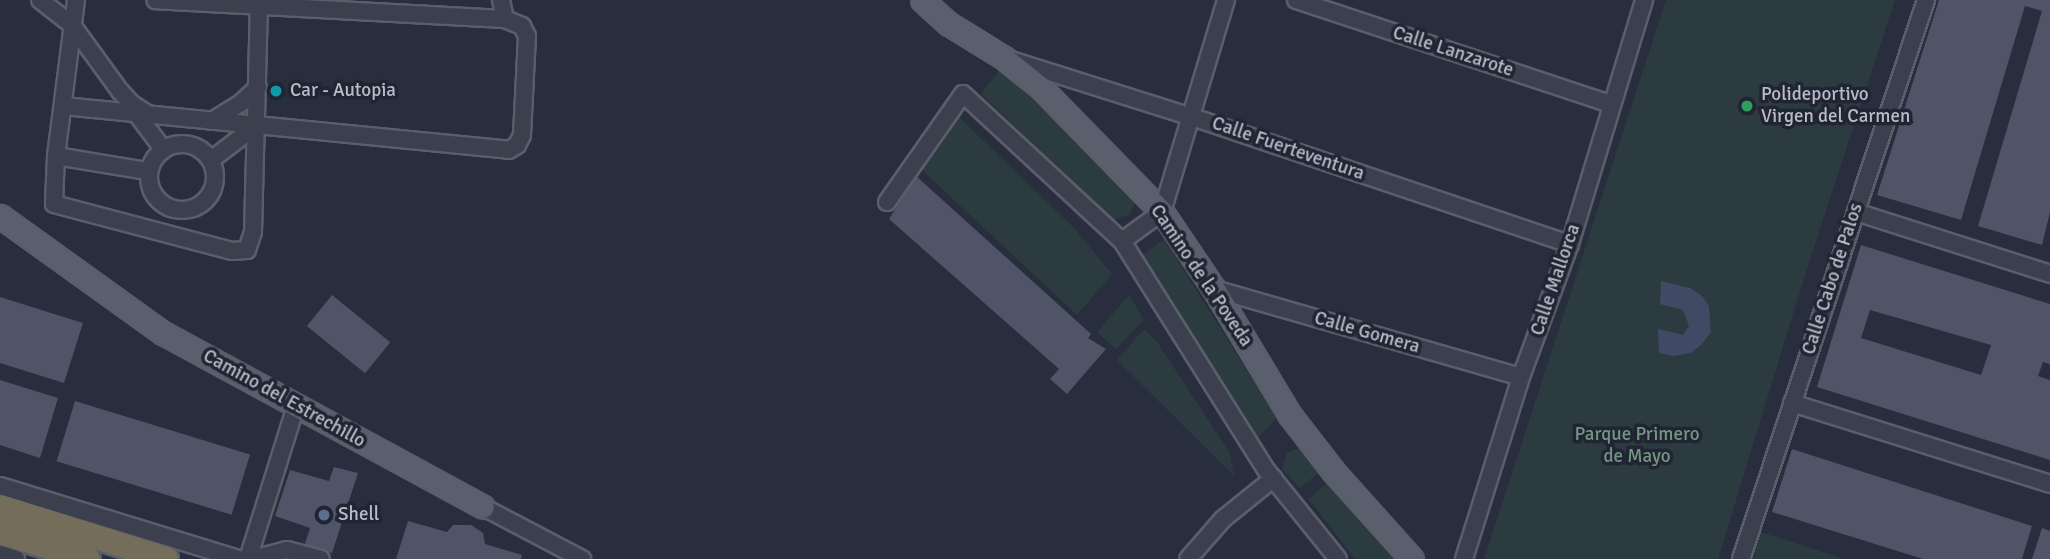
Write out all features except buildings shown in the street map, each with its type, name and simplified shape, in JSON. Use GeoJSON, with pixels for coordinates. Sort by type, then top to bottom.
{"type":"FeatureCollection","features":[{"type":"Feature","properties":{"kind":"highway"},"geometry":{"type":"LineString","coordinates":[[0,507],[166,559]]}},
{"type":"Feature","properties":{"kind":"highway"},"geometry":{"type":"LineString","coordinates":[[0,532],[88,559]]}},
{"type":"Feature","properties":{"kind":"main road","name":"Camino de la Poveda"},"geometry":{"type":"LineString","coordinates":[[922,0],[948,24],[1004,58],[1041,88],[1162,212],[1214,289],[1289,414],[1333,471],[1412,559]]}},
{"type":"Feature","properties":{"kind":"main road","name":"Camino del Estrechillo"},"geometry":{"type":"LineString","coordinates":[[0,216],[163,333],[483,507]]}},
{"type":"Feature","properties":{"kind":"street"},"geometry":{"type":"LineString","coordinates":[[40,0],[72,25],[120,91],[142,114],[163,149]]}},
{"type":"Feature","properties":{"kind":"street"},"geometry":{"type":"LineString","coordinates":[[76,0],[56,156],[54,204],[232,251],[247,250],[251,245],[259,6]]}},
{"type":"Feature","properties":{"kind":"street"},"geometry":{"type":"LineString","coordinates":[[63,106],[509,150],[517,145],[522,135],[527,36],[522,26],[505,19],[403,21],[259,6],[156,0]]}},
{"type":"Feature","properties":{"kind":"street"},"geometry":{"type":"LineString","coordinates":[[501,0],[505,19]]}},
{"type":"Feature","properties":{"kind":"street"},"geometry":{"type":"LineString","coordinates":[[1122,241],[1162,212],[1226,0]]}},
{"type":"Feature","properties":{"kind":"street","name":"Calle Lanzarote"},"geometry":{"type":"LineString","coordinates":[[1296,0],[1611,104]]}},
{"type":"Feature","properties":{"kind":"street","name":"Calle Mallorca"},"geometry":{"type":"LineString","coordinates":[[1464,559],[1521,377],[1570,244],[1644,0]]}},
{"type":"Feature","properties":{"kind":"street","name":"Calle Cabo de Palos"},"geometry":{"type":"LineString","coordinates":[[1741,559],[1926,0]]}},
{"type":"Feature","properties":{"kind":"street","name":"Calle Fuerteventura"},"geometry":{"type":"LineString","coordinates":[[1004,58],[1189,116],[1570,244]]}},
{"type":"Feature","properties":{"kind":"street"},"geometry":{"type":"LineString","coordinates":[[212,121],[242,102],[258,87]]}},
{"type":"Feature","properties":{"kind":"street"},"geometry":{"type":"LineString","coordinates":[[887,202],[963,94],[1122,241],[1274,478],[1338,559]]}},
{"type":"Feature","properties":{"kind":"street"},"geometry":{"type":"LineString","coordinates":[[211,160],[257,125]]}},
{"type":"Feature","properties":{"kind":"street"},"geometry":{"type":"LineString","coordinates":[[180,144],[198,147],[211,160],[215,185],[209,197],[188,210],[175,210],[153,196],[148,184],[148,171],[153,158],[163,149],[180,144]]}},
{"type":"Feature","properties":{"kind":"street"},"geometry":{"type":"LineString","coordinates":[[56,156],[148,171]]}},
{"type":"Feature","properties":{"kind":"street"},"geometry":{"type":"LineString","coordinates":[[171,233],[175,210]]}},
{"type":"Feature","properties":{"kind":"street"},"geometry":{"type":"LineString","coordinates":[[1856,212],[2050,274]]}},
{"type":"Feature","properties":{"kind":"street","name":"Calle Gomera"},"geometry":{"type":"LineString","coordinates":[[1214,289],[1521,377]]}},
{"type":"Feature","properties":{"kind":"street"},"geometry":{"type":"LineString","coordinates":[[1793,403],[2050,484]]}},
{"type":"Feature","properties":{"kind":"street"},"geometry":{"type":"LineString","coordinates":[[251,559],[296,406]]}},
{"type":"Feature","properties":{"kind":"street"},"geometry":{"type":"LineString","coordinates":[[1188,559],[1223,519],[1274,478]]}},
{"type":"Feature","properties":{"kind":"street"},"geometry":{"type":"LineString","coordinates":[[0,486],[239,559]]}},
{"type":"Feature","properties":{"kind":"street","name":"Camino del Estrechillo"},"geometry":{"type":"LineString","coordinates":[[483,507],[582,559]]}},
{"type":"Feature","properties":{"kind":"street"},"geometry":{"type":"LineString","coordinates":[[251,559],[287,550],[321,559]]}},
{"type":"Feature","properties":{"kind":"street"},"geometry":{"type":"LineString","coordinates":[[0,554],[16,559]]}},
{"type":"Feature","properties":{"kind":"green space","name":"Parque Primero de Mayo"},"geometry":{"type":"Polygon","coordinates":[[[1666,0],[1895,0],[1804,278],[1718,559],[1484,559],[1666,0]]]}},
{"type":"Feature","properties":{"kind":"green space"},"geometry":{"type":"Polygon","coordinates":[[[1000,69],[1102,164],[1135,201],[1130,215],[1112,220],[981,94],[1000,69]]]}},
{"type":"Feature","properties":{"kind":"green space"},"geometry":{"type":"Polygon","coordinates":[[[957,115],[1075,229],[1112,274],[1077,315],[922,170],[957,115]]]}},
{"type":"Feature","properties":{"kind":"green space"},"geometry":{"type":"Polygon","coordinates":[[[1164,239],[1277,418],[1258,438],[1140,257],[1164,239]]]}},
{"type":"Feature","properties":{"kind":"green space"},"geometry":{"type":"Polygon","coordinates":[[[1129,295],[1144,320],[1116,349],[1097,332],[1129,295]]]}},
{"type":"Feature","properties":{"kind":"green space"},"geometry":{"type":"Polygon","coordinates":[[[1144,329],[1157,342],[1230,453],[1234,476],[1117,360],[1144,329]]]}},
{"type":"Feature","properties":{"kind":"green space"},"geometry":{"type":"Polygon","coordinates":[[[1296,449],[1307,451],[1323,469],[1300,488],[1282,469],[1287,453],[1296,449]]]}},
{"type":"Feature","properties":{"kind":"green space"},"geometry":{"type":"Polygon","coordinates":[[[1332,478],[1397,559],[1355,559],[1309,499],[1332,478]]]}},
{"type":"Feature","properties":{"kind":"green space"},"geometry":{"type":"Polygon","coordinates":[[[1761,532],[1843,559],[1753,559],[1761,532]]]}},
{"type":"Feature","properties":{"kind":"water"},"geometry":{"type":"Polygon","coordinates":[[[1661,281],[1690,288],[1702,296],[1709,306],[1711,332],[1691,353],[1674,356],[1659,353],[1658,329],[1683,335],[1689,326],[1683,310],[1660,304],[1661,281]]]}},
{"type":"Feature","properties":{"kind":"place","name":"Car - Autopia"},"geometry":{"type":"Point","coordinates":[276,91]}},
{"type":"Feature","properties":{"kind":"place","name":"Polideportivo Virgen del Carmen"},"geometry":{"type":"Point","coordinates":[1747,106]}},
{"type":"Feature","properties":{"kind":"place","name":"Shell"},"geometry":{"type":"Point","coordinates":[324,515]}}]}
